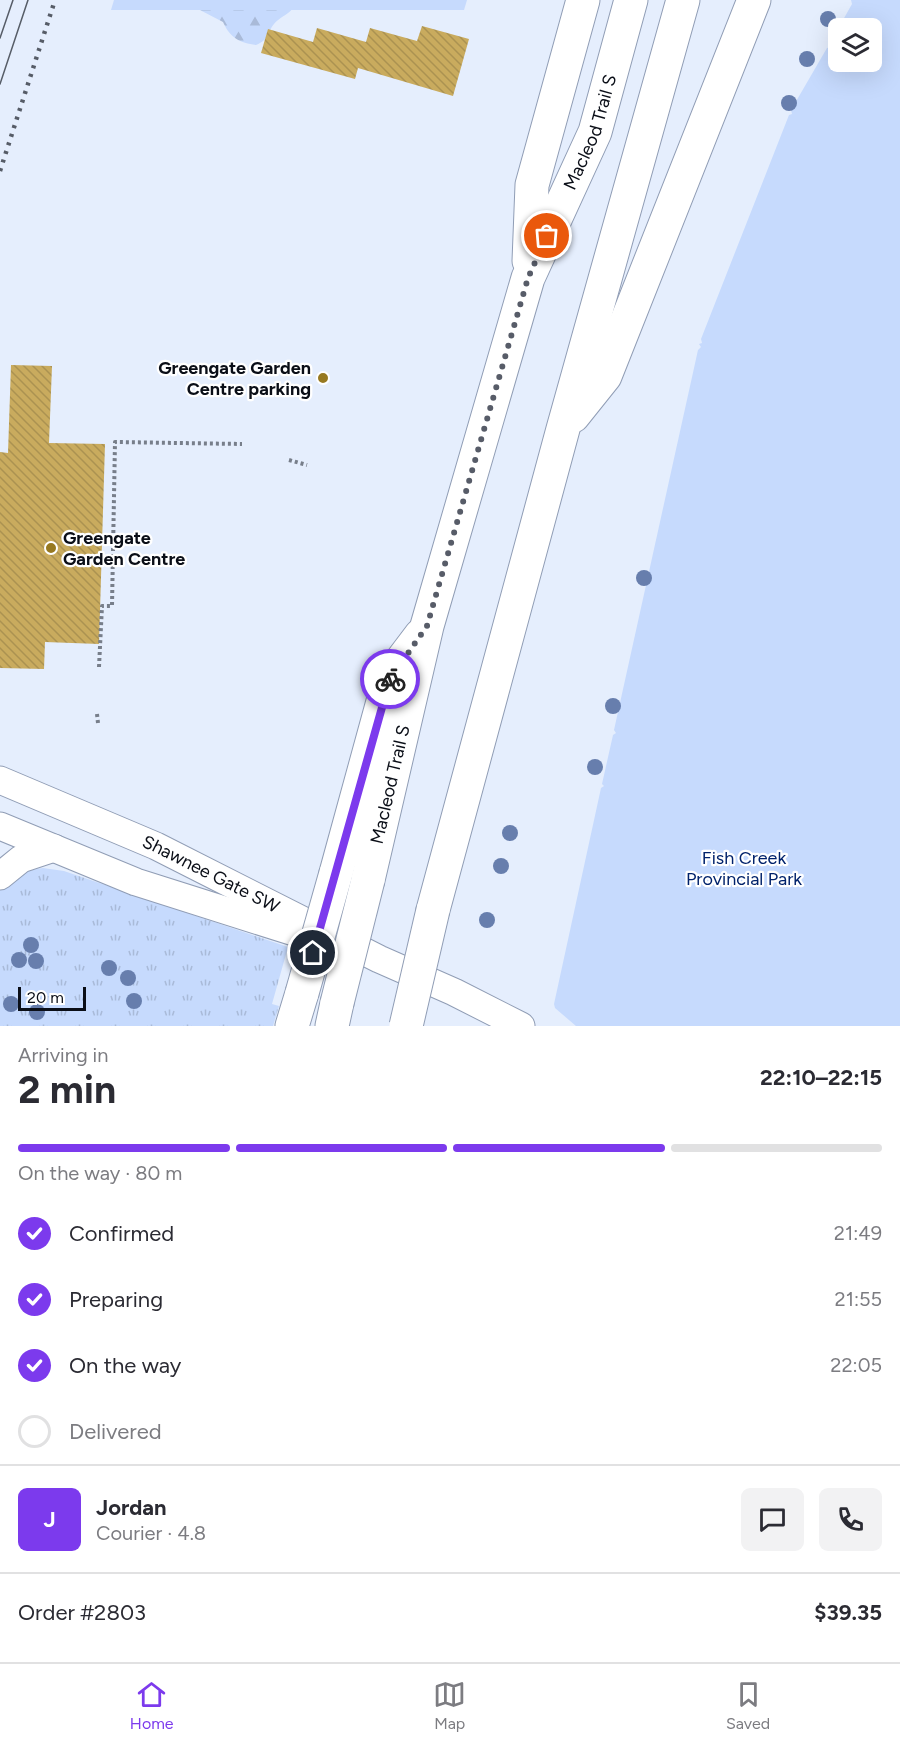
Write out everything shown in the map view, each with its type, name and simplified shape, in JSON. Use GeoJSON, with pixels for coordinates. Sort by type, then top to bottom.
{"type":"FeatureCollection","features":[{"type":"Feature","properties":{"kind":"highway"},"geometry":{"type":"LineString","coordinates":[[528,278],[532,185],[583,0]]}},
{"type":"Feature","properties":{"kind":"highway","name":"Macleod Trail S"},"geometry":{"type":"LineString","coordinates":[[334,1014],[368,880],[427,626],[528,278],[595,132],[631,0]]}},
{"type":"Feature","properties":{"kind":"highway"},"geometry":{"type":"LineString","coordinates":[[406,1026],[433,910],[563,429],[683,0]]}},
{"type":"Feature","properties":{"kind":"highway"},"geometry":{"type":"LineString","coordinates":[[563,429],[604,376],[754,0]]}},
{"type":"Feature","properties":{"kind":"highway"},"geometry":{"type":"LineString","coordinates":[[292,1026],[390,676],[427,626]]}},
{"type":"Feature","properties":{"kind":"street","name":"Shawnee Gate SW"},"geometry":{"type":"LineString","coordinates":[[0,780],[156,846],[379,959]]}},
{"type":"Feature","properties":{"kind":"street","name":"Shawnee Gate SW"},"geometry":{"type":"LineString","coordinates":[[0,826],[136,882],[379,959]]}},
{"type":"Feature","properties":{"kind":"street"},"geometry":{"type":"LineString","coordinates":[[0,876],[21,859],[54,848]]}},
{"type":"Feature","properties":{"kind":"street"},"geometry":{"type":"LineString","coordinates":[[379,959],[454,992],[521,1026]]}},
{"type":"Feature","properties":{"kind":"path"},"geometry":{"type":"LineString","coordinates":[[99,667],[102,606],[112,606],[115,442],[242,444]]}},
{"type":"Feature","properties":{"kind":"path"},"geometry":{"type":"LineString","coordinates":[[289,460],[307,465]]}},
{"type":"Feature","properties":{"kind":"path"},"geometry":{"type":"LineString","coordinates":[[97,714],[98,723]]}},
{"type":"Feature","properties":{"kind":"green space"},"geometry":{"type":"Polygon","coordinates":[[[114,0],[467,0],[464,10],[111,10],[114,0]]]}},
{"type":"Feature","properties":{"kind":"green space"},"geometry":{"type":"Polygon","coordinates":[[[298,0],[289,12],[274,24],[266,38],[256,45],[236,39],[223,22],[198,9],[298,0]]]}},
{"type":"Feature","properties":{"kind":"green space","name":"Fish Creek Provincial Park"},"geometry":{"type":"Polygon","coordinates":[[[851,0],[900,0],[900,1026],[576,1026],[555,1008],[554,1004],[601,788],[604,786],[602,784],[613,735],[616,733],[614,730],[698,350],[701,347],[699,344],[702,343],[701,339],[789,115],[792,114],[791,110],[827,48],[828,72],[882,72],[882,18],[844,18],[852,4],[851,0]]]}},
{"type":"Feature","properties":{"kind":"green space"},"geometry":{"type":"Polygon","coordinates":[[[43,868],[64,871],[288,947],[272,1004],[279,1006],[273,1026],[0,1026],[0,890],[19,875],[43,868]]]}},
{"type":"Feature","properties":{"kind":"building"},"geometry":{"type":"Polygon","coordinates":[[[422,26],[469,39],[453,96],[358,68],[355,79],[261,53],[268,29],[313,42],[317,28],[366,42],[370,28],[417,41],[422,26]]]}},
{"type":"Feature","properties":{"kind":"building","name":"Greengate Garden Centre"},"geometry":{"type":"Polygon","coordinates":[[[11,365],[52,366],[49,443],[105,444],[99,644],[45,642],[44,669],[0,668],[0,452],[8,453],[11,365]]]}},
{"type":"Feature","properties":{"kind":"tram line"},"geometry":{"type":"LineString","coordinates":[[0,38],[13,0]]}},
{"type":"Feature","properties":{"kind":"tram line"},"geometry":{"type":"LineString","coordinates":[[0,84],[28,0]]}},
{"type":"Feature","properties":{"kind":"railway"},"geometry":{"type":"LineString","coordinates":[[0,171],[55,0]]}},
{"type":"Feature","properties":{"kind":"way so far"},"geometry":{"type":"LineString","coordinates":[[390,679],[427,626],[528,278],[547,236]]}},
{"type":"Feature","properties":{"kind":"place","name":"Greengate Garden Centre parking"},"geometry":{"type":"Point","coordinates":[323,378]}},
{"type":"Feature","properties":{"kind":"place","name":"Greengate Garden Centre"},"geometry":{"type":"Point","coordinates":[51,548]}},
{"type":"Feature","properties":{"kind":"route"},"geometry":{"type":"LineString","coordinates":[[313,953],[390,679]]}}]}
